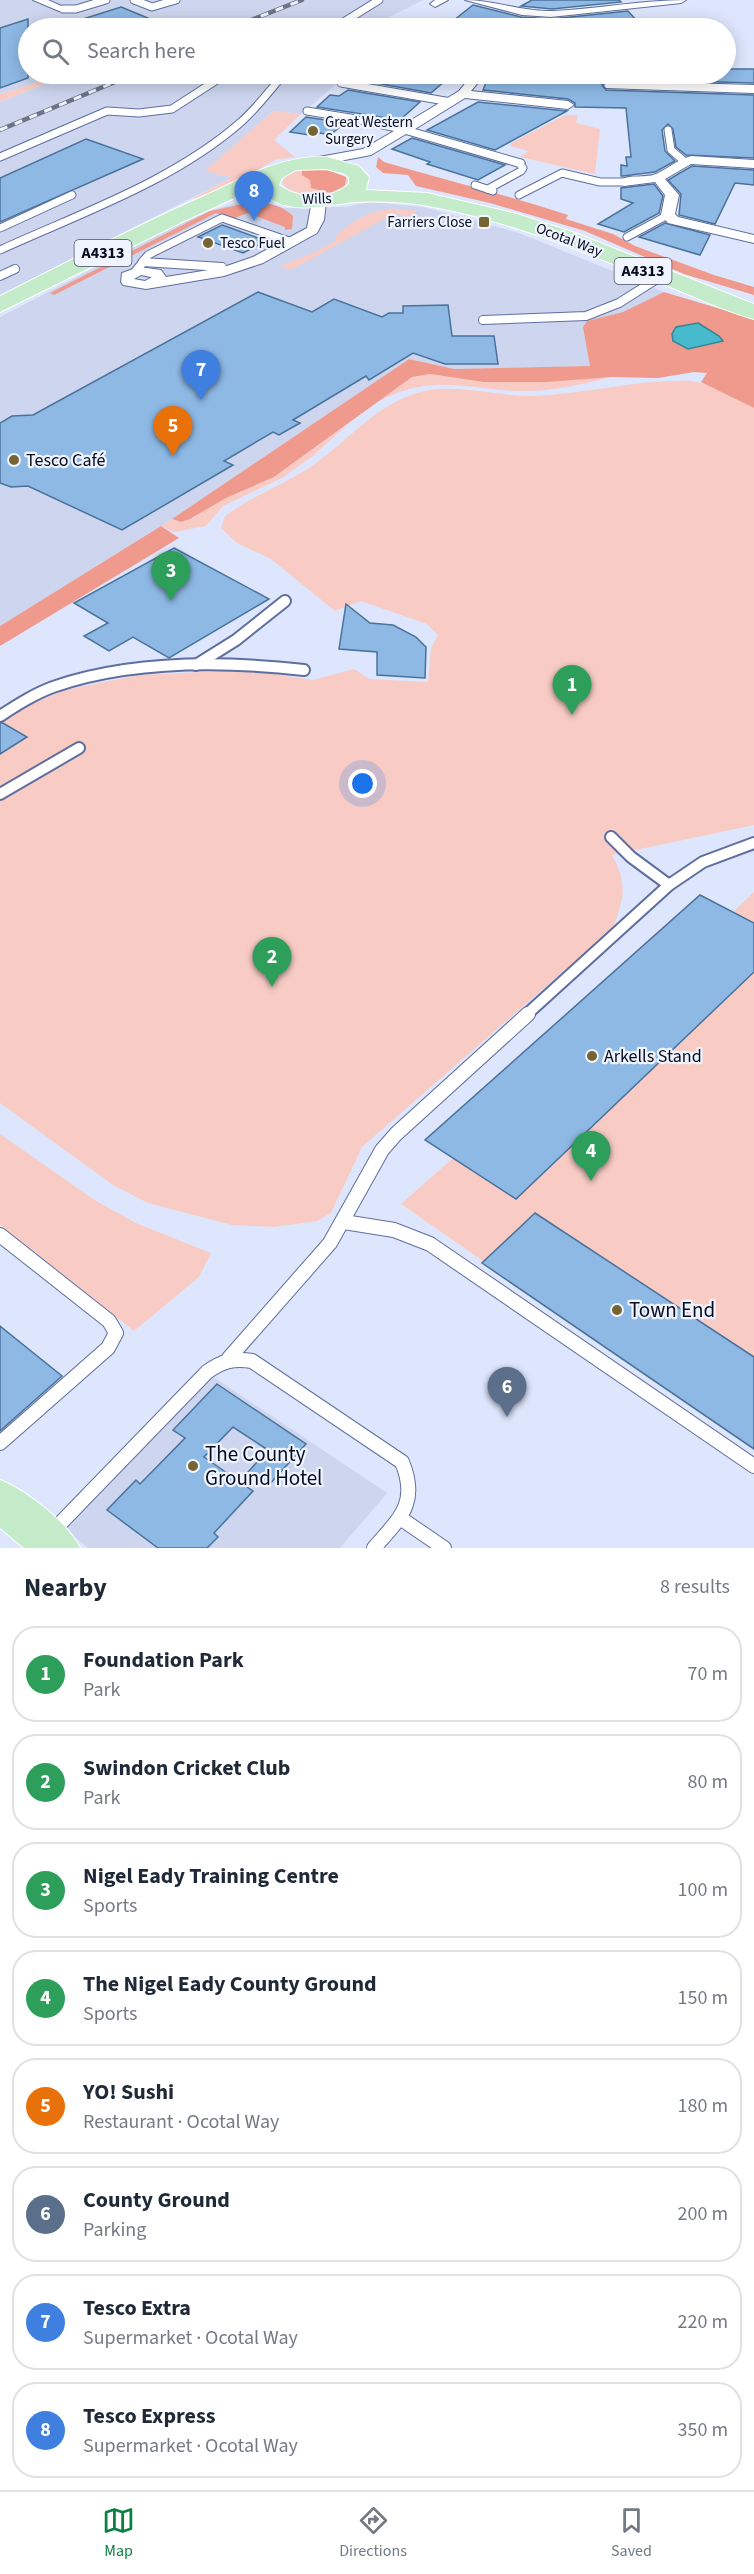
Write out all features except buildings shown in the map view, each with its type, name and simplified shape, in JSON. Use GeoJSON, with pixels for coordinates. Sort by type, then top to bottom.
{"type":"FeatureCollection","features":[{"type":"Feature","properties":{"kind":"main road","name":"Wills"},"geometry":{"type":"LineString","coordinates":[[307,163],[333,164],[354,171],[360,179],[360,186],[346,196],[319,201],[286,198],[269,187],[269,179],[276,171],[307,163]]}},
{"type":"Feature","properties":{"kind":"main road","name":"A4313"},"geometry":{"type":"LineString","coordinates":[[0,305],[206,202],[276,171]]}},
{"type":"Feature","properties":{"kind":"main road","name":"Ocotal Way"},"geometry":{"type":"LineString","coordinates":[[354,171],[427,199],[537,228],[754,312]]}},
{"type":"Feature","properties":{"kind":"main road","name":"Ocotal Way"},"geometry":{"type":"LineString","coordinates":[[346,196],[427,199]]}},
{"type":"Feature","properties":{"kind":"main road","name":"A4313"},"geometry":{"type":"LineString","coordinates":[[206,202],[247,197],[286,198]]}},
{"type":"Feature","properties":{"kind":"main road","name":"Ocotal Way"},"geometry":{"type":"LineString","coordinates":[[707,294],[754,304]]}},
{"type":"Feature","properties":{"kind":"main road"},"geometry":{"type":"LineString","coordinates":[[0,1500],[51,1543]]}},
{"type":"Feature","properties":{"kind":"street"},"geometry":{"type":"LineString","coordinates":[[38,0],[63,9]]}},
{"type":"Feature","properties":{"kind":"street"},"geometry":{"type":"LineString","coordinates":[[470,0],[529,13],[561,14],[681,0]]}},
{"type":"Feature","properties":{"kind":"street"},"geometry":{"type":"LineString","coordinates":[[503,7],[516,0]]}},
{"type":"Feature","properties":{"kind":"street"},"geometry":{"type":"LineString","coordinates":[[307,163],[367,152],[451,102],[463,94],[471,84]]}},
{"type":"Feature","properties":{"kind":"street"},"geometry":{"type":"LineString","coordinates":[[610,85],[754,89]]}},
{"type":"Feature","properties":{"kind":"street"},"geometry":{"type":"LineString","coordinates":[[463,94],[568,105]]}},
{"type":"Feature","properties":{"kind":"street"},"geometry":{"type":"LineString","coordinates":[[356,119],[502,158],[517,157]]}},
{"type":"Feature","properties":{"kind":"street"},"geometry":{"type":"LineString","coordinates":[[354,171],[367,152]]}},
{"type":"Feature","properties":{"kind":"street"},"geometry":{"type":"LineString","coordinates":[[624,182],[658,178],[684,162],[702,159],[754,164]]}},
{"type":"Feature","properties":{"kind":"street"},"geometry":{"type":"LineString","coordinates":[[658,178],[672,195],[668,215],[673,220],[685,225],[754,239]]}},
{"type":"Feature","properties":{"kind":"street"},"geometry":{"type":"LineString","coordinates":[[146,272],[232,270],[292,243],[315,226],[319,201]]}},
{"type":"Feature","properties":{"kind":"street"},"geometry":{"type":"LineString","coordinates":[[146,272],[222,267],[269,253]]}},
{"type":"Feature","properties":{"kind":"lane"},"geometry":{"type":"LineString","coordinates":[[63,9],[81,8],[106,0]]}},
{"type":"Feature","properties":{"kind":"lane"},"geometry":{"type":"LineString","coordinates":[[134,0],[152,7],[176,0]]}},
{"type":"Feature","properties":{"kind":"lane"},"geometry":{"type":"LineString","coordinates":[[350,18],[379,0]]}},
{"type":"Feature","properties":{"kind":"lane"},"geometry":{"type":"LineString","coordinates":[[0,157],[107,111],[139,113],[172,109],[211,84]]}},
{"type":"Feature","properties":{"kind":"lane"},"geometry":{"type":"LineString","coordinates":[[0,250],[137,185],[198,152],[242,121],[275,84]]}},
{"type":"Feature","properties":{"kind":"lane"},"geometry":{"type":"LineString","coordinates":[[347,84],[451,102]]}},
{"type":"Feature","properties":{"kind":"lane"},"geometry":{"type":"LineString","coordinates":[[307,111],[356,119]]}},
{"type":"Feature","properties":{"kind":"lane"},"geometry":{"type":"LineString","coordinates":[[668,130],[671,150],[684,162]]}},
{"type":"Feature","properties":{"kind":"lane"},"geometry":{"type":"LineString","coordinates":[[488,189],[521,171],[523,166],[517,157]]}},
{"type":"Feature","properties":{"kind":"lane"},"geometry":{"type":"LineString","coordinates":[[519,195],[562,173],[600,182],[624,182]]}},
{"type":"Feature","properties":{"kind":"lane"},"geometry":{"type":"LineString","coordinates":[[475,185],[496,192]]}},
{"type":"Feature","properties":{"kind":"lane"},"geometry":{"type":"LineString","coordinates":[[0,228],[72,195]]}},
{"type":"Feature","properties":{"kind":"lane"},"geometry":{"type":"LineString","coordinates":[[627,237],[668,215]]}},
{"type":"Feature","properties":{"kind":"lane"},"geometry":{"type":"LineString","coordinates":[[146,272],[148,255],[222,218],[292,243]]}},
{"type":"Feature","properties":{"kind":"lane"},"geometry":{"type":"LineString","coordinates":[[0,276],[15,269]]}},
{"type":"Feature","properties":{"kind":"lane"},"geometry":{"type":"LineString","coordinates":[[483,320],[586,316],[619,303],[660,277]]}},
{"type":"Feature","properties":{"kind":"lane"},"geometry":{"type":"LineString","coordinates":[[194,667],[236,640],[285,602]]}},
{"type":"Feature","properties":{"kind":"lane"},"geometry":{"type":"LineString","coordinates":[[0,715],[37,693],[85,678],[112,673],[194,667],[270,666],[304,670]]}},
{"type":"Feature","properties":{"kind":"lane"},"geometry":{"type":"LineString","coordinates":[[0,794],[79,748]]}},
{"type":"Feature","properties":{"kind":"lane"},"geometry":{"type":"LineString","coordinates":[[611,837],[631,857],[669,885]]}},
{"type":"Feature","properties":{"kind":"lane"},"geometry":{"type":"LineString","coordinates":[[51,1543],[207,1372],[229,1358],[303,1275],[344,1222],[382,1150],[396,1134],[669,885],[703,862],[754,843]]}},
{"type":"Feature","properties":{"kind":"lane"},"geometry":{"type":"LineString","coordinates":[[344,1222],[394,1230],[430,1244],[754,1466]]}},
{"type":"Feature","properties":{"kind":"lane"},"geometry":{"type":"LineString","coordinates":[[0,1235],[109,1321],[116,1333],[108,1348],[0,1443]]}},
{"type":"Feature","properties":{"kind":"lane"},"geometry":{"type":"LineString","coordinates":[[229,1358],[252,1361],[402,1462],[409,1476],[412,1491],[409,1505],[374,1548]]}},
{"type":"Feature","properties":{"kind":"lane"},"geometry":{"type":"LineString","coordinates":[[400,1518],[444,1548]]}},
{"type":"Feature","properties":{"kind":"shaded area"},"geometry":{"type":"Polygon","coordinates":[[[0,0],[423,0],[387,18],[18,18],[18,84],[33,84],[0,94],[0,0]]]}},
{"type":"Feature","properties":{"kind":"shaded area"},"geometry":{"type":"Polygon","coordinates":[[[33,84],[44,84],[0,102],[0,94],[33,84]]]}},
{"type":"Feature","properties":{"kind":"shaded area"},"geometry":{"type":"Polygon","coordinates":[[[44,84],[336,84],[301,114],[273,111],[206,171],[231,177],[229,179],[0,295],[0,102],[44,84]]]}},
{"type":"Feature","properties":{"kind":"shaded area"},"geometry":{"type":"Polygon","coordinates":[[[273,111],[301,114],[274,140],[295,157],[275,160],[227,188],[190,200],[229,179],[230,177],[205,171],[273,111]]]}},
{"type":"Feature","properties":{"kind":"shaded area"},"geometry":{"type":"Polygon","coordinates":[[[565,115],[578,115],[576,123],[600,129],[595,174],[520,157],[528,151],[510,146],[511,143],[565,115]]]}},
{"type":"Feature","properties":{"kind":"shaded area"},"geometry":{"type":"Polygon","coordinates":[[[378,157],[384,162],[568,215],[566,219],[613,234],[635,246],[754,287],[754,295],[684,274],[585,231],[490,203],[416,186],[408,175],[383,173],[376,167],[378,157]]]}},
{"type":"Feature","properties":{"kind":"shaded area"},"geometry":{"type":"Polygon","coordinates":[[[323,168],[346,177],[345,186],[331,193],[311,188],[310,180],[302,175],[302,169],[323,168]]]}},
{"type":"Feature","properties":{"kind":"shaded area"},"geometry":{"type":"Polygon","coordinates":[[[302,169],[346,177],[348,181],[335,192],[316,195],[296,192],[282,183],[286,175],[302,169]]]}},
{"type":"Feature","properties":{"kind":"shaded area"},"geometry":{"type":"Polygon","coordinates":[[[240,202],[265,202],[283,208],[345,207],[370,202],[423,207],[519,233],[664,292],[623,312],[587,322],[591,366],[453,369],[409,359],[172,519],[0,626],[0,317],[196,215],[240,202]]]}},
{"type":"Feature","properties":{"kind":"shaded area"},"geometry":{"type":"Polygon","coordinates":[[[248,203],[283,208],[293,216],[292,229],[285,230],[285,227],[248,213],[232,219],[216,213],[54,295],[50,293],[210,211],[248,203]]]}},
{"type":"Feature","properties":{"kind":"shaded area"},"geometry":{"type":"Polygon","coordinates":[[[388,209],[419,211],[407,217],[395,213],[291,270],[280,266],[337,240],[335,236],[364,216],[388,209]]]}},
{"type":"Feature","properties":{"kind":"shaded area"},"geometry":{"type":"Polygon","coordinates":[[[664,292],[754,319],[754,408],[701,382],[707,373],[694,372],[658,378],[611,377],[547,382],[483,382],[430,374],[412,377],[274,477],[226,498],[190,519],[181,522],[172,519],[409,359],[454,369],[590,366],[583,327],[587,321],[623,312],[664,292]]]}},
{"type":"Feature","properties":{"kind":"shaded area"},"geometry":{"type":"Polygon","coordinates":[[[429,374],[483,382],[611,377],[568,387],[536,391],[433,385],[397,393],[376,403],[412,377],[429,374]]]}},
{"type":"Feature","properties":{"kind":"shaded area"},"geometry":{"type":"Polygon","coordinates":[[[692,381],[709,385],[754,408],[754,825],[612,855],[617,865],[623,891],[613,928],[362,1147],[331,1213],[317,1221],[274,1227],[232,1225],[148,1203],[113,1185],[0,1103],[0,723],[29,705],[65,690],[139,675],[247,670],[313,680],[354,669],[369,679],[428,682],[431,648],[438,635],[427,624],[361,601],[335,611],[271,559],[237,543],[221,528],[225,516],[305,470],[385,408],[411,395],[441,389],[457,389],[533,396],[652,382],[692,381]]]}},
{"type":"Feature","properties":{"kind":"shaded area"},"geometry":{"type":"Polygon","coordinates":[[[348,424],[313,456],[282,478],[223,506],[206,526],[174,532],[161,526],[172,519],[181,522],[190,519],[226,498],[274,477],[348,424]]]}},
{"type":"Feature","properties":{"kind":"shaded area"},"geometry":{"type":"Polygon","coordinates":[[[161,526],[179,538],[0,646],[0,626],[161,526]]]}},
{"type":"Feature","properties":{"kind":"shaded area"},"geometry":{"type":"Polygon","coordinates":[[[754,892],[754,1449],[401,1204],[453,1158],[425,1140],[684,908],[700,895],[733,912],[754,892]]]}},
{"type":"Feature","properties":{"kind":"shaded area"},"geometry":{"type":"Polygon","coordinates":[[[0,1134],[96,1201],[136,1223],[211,1253],[199,1277],[134,1331],[0,1225],[0,1134]]]}},
{"type":"Feature","properties":{"kind":"shaded area"},"geometry":{"type":"Polygon","coordinates":[[[212,1376],[387,1493],[340,1548],[88,1548],[63,1528],[212,1376]]]}},
{"type":"Feature","properties":{"kind":"water"},"geometry":{"type":"Polygon","coordinates":[[[698,323],[723,341],[688,349],[673,341],[672,334],[676,327],[698,323]]]}},
{"type":"Feature","properties":{"kind":"railway"},"geometry":{"type":"LineString","coordinates":[[256,18],[302,0]]}},
{"type":"Feature","properties":{"kind":"railway"},"geometry":{"type":"LineString","coordinates":[[0,130],[110,84]]}},
{"type":"Feature","properties":{"kind":"place","name":"Great Western Surgery"},"geometry":{"type":"Point","coordinates":[313,131]}},
{"type":"Feature","properties":{"kind":"place","name":"Tesco Express"},"geometry":{"type":"Point","coordinates":[254,221]}},
{"type":"Feature","properties":{"kind":"place","name":"Farriers Close"},"geometry":{"type":"Point","coordinates":[484,222]}},
{"type":"Feature","properties":{"kind":"place","name":"Tesco Fuel"},"geometry":{"type":"Point","coordinates":[208,243]}},
{"type":"Feature","properties":{"kind":"place","name":"Tesco Extra"},"geometry":{"type":"Point","coordinates":[201,400]}},
{"type":"Feature","properties":{"kind":"place","name":"YO! Sushi"},"geometry":{"type":"Point","coordinates":[173,456]}},
{"type":"Feature","properties":{"kind":"place","name":"Tesco Café"},"geometry":{"type":"Point","coordinates":[14,460]}},
{"type":"Feature","properties":{"kind":"place","name":"Nigel Eady Training Centre"},"geometry":{"type":"Point","coordinates":[171,601]}},
{"type":"Feature","properties":{"kind":"place","name":"Foundation Park"},"geometry":{"type":"Point","coordinates":[572,715]}},
{"type":"Feature","properties":{"kind":"place","name":"Swindon Cricket Club"},"geometry":{"type":"Point","coordinates":[272,987]}},
{"type":"Feature","properties":{"kind":"place","name":"Arkells Stand"},"geometry":{"type":"Point","coordinates":[592,1056]}},
{"type":"Feature","properties":{"kind":"place","name":"The Nigel Eady County Ground"},"geometry":{"type":"Point","coordinates":[591,1181]}},
{"type":"Feature","properties":{"kind":"place","name":"Town End"},"geometry":{"type":"Point","coordinates":[617,1310]}},
{"type":"Feature","properties":{"kind":"place","name":"County Ground"},"geometry":{"type":"Point","coordinates":[507,1417]}},
{"type":"Feature","properties":{"kind":"place","name":"The County Ground Hotel"},"geometry":{"type":"Point","coordinates":[193,1466]}}]}
